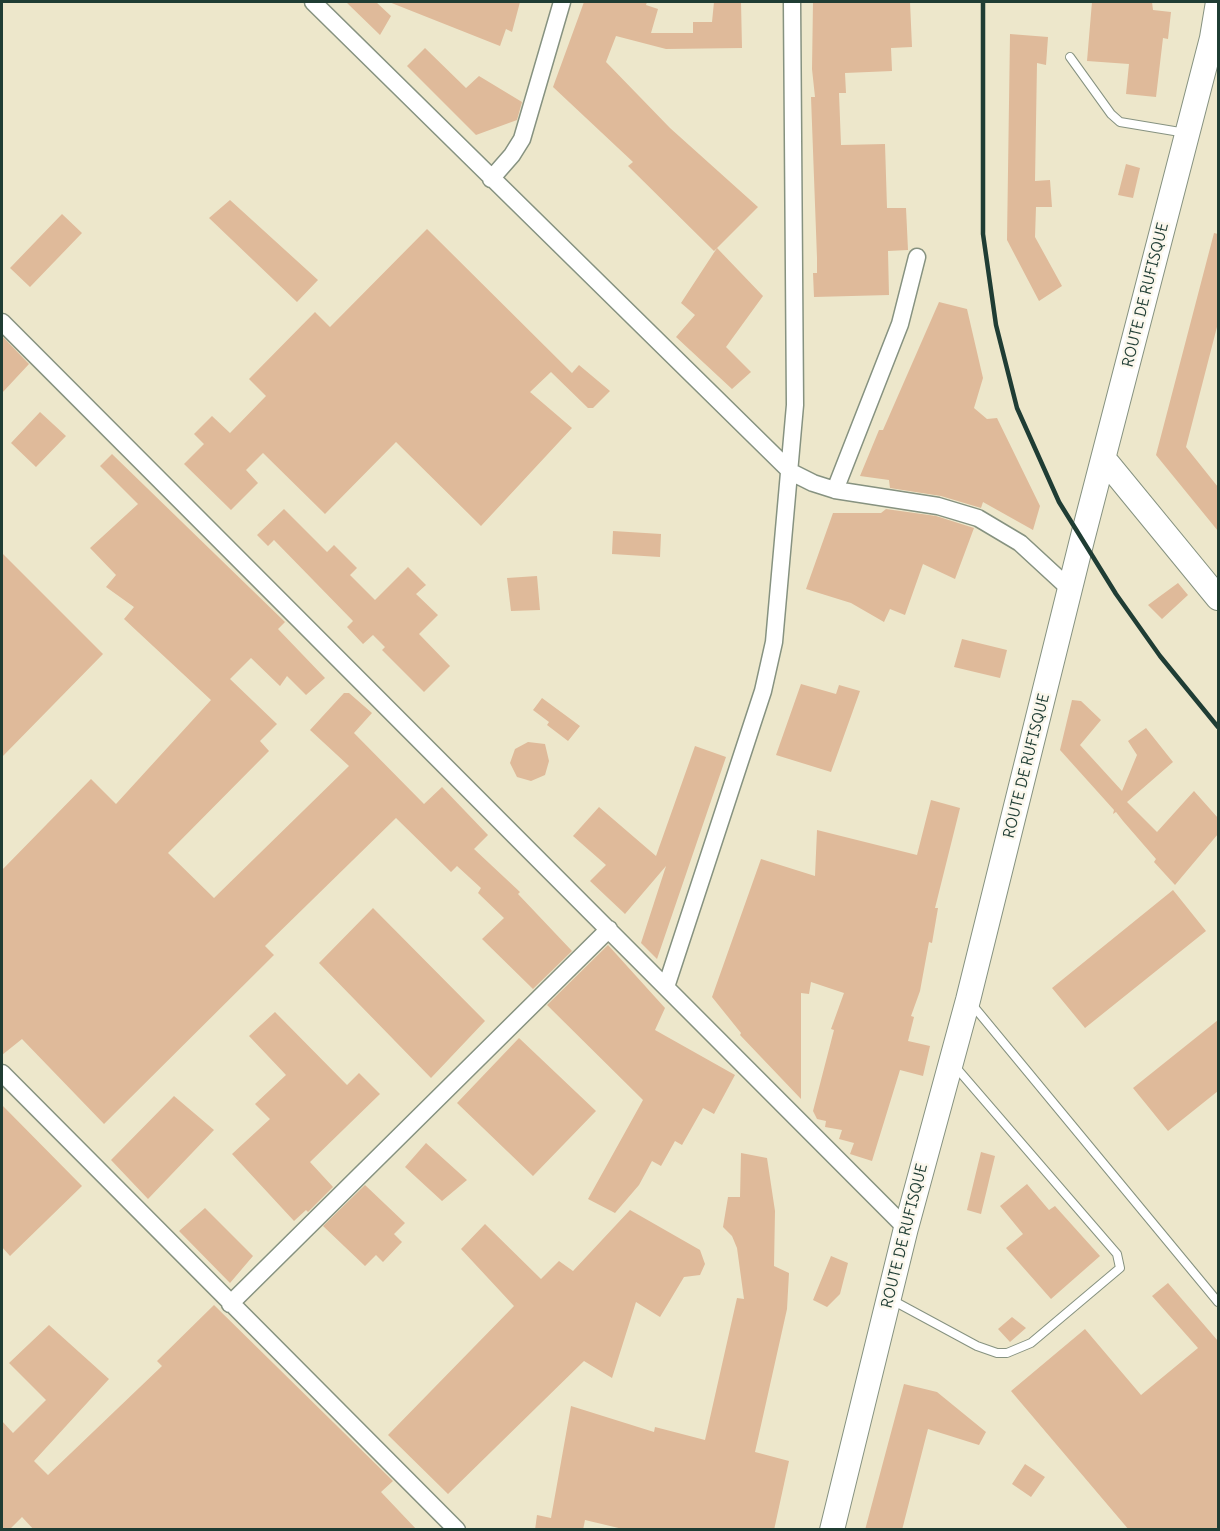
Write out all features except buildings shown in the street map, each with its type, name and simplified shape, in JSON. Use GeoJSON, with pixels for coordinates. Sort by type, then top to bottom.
{"type":"FeatureCollection","features":[{"type":"Feature","properties":{"kind":"main road","name":"ROUTE DE RUFISQUE"},"geometry":{"type":"LineString","coordinates":[[831,1530],[906,1228],[968,1000],[1212,38],[1218,2]]}},
{"type":"Feature","properties":{"kind":"main road"},"geometry":{"type":"LineString","coordinates":[[1104,459],[1218,598]]}},
{"type":"Feature","properties":{"kind":"street"},"geometry":{"type":"LineString","coordinates":[[313,2],[791,472],[813,483],[835,490],[938,506],[978,518],[1020,543],[1071,590]]}},
{"type":"Feature","properties":{"kind":"street"},"geometry":{"type":"LineString","coordinates":[[491,179],[512,155],[522,139],[562,2]]}},
{"type":"Feature","properties":{"kind":"street"},"geometry":{"type":"LineString","coordinates":[[666,987],[763,690],[774,642],[791,472],[795,405],[792,2]]}},
{"type":"Feature","properties":{"kind":"street"},"geometry":{"type":"LineString","coordinates":[[835,490],[900,324],[917,257]]}},
{"type":"Feature","properties":{"kind":"street"},"geometry":{"type":"LineString","coordinates":[[2,322],[906,1228]]}},
{"type":"Feature","properties":{"kind":"street"},"geometry":{"type":"LineString","coordinates":[[230,1304],[609,928]]}},
{"type":"Feature","properties":{"kind":"street"},"geometry":{"type":"LineString","coordinates":[[2,1073],[457,1530]]}},
{"type":"Feature","properties":{"kind":"lane"},"geometry":{"type":"LineString","coordinates":[[1070,57],[1111,114],[1120,122],[1187,133]]}},
{"type":"Feature","properties":{"kind":"lane"},"geometry":{"type":"LineString","coordinates":[[968,1000],[1218,1302]]}},
{"type":"Feature","properties":{"kind":"lane"},"geometry":{"type":"LineString","coordinates":[[889,1298],[977,1346],[997,1353],[1007,1353],[1031,1344],[1120,1268],[1117,1254],[951,1062]]}},
{"type":"Feature","properties":{"kind":"railway"},"geometry":{"type":"LineString","coordinates":[[983,2],[983,234],[996,325],[1017,408],[1059,502],[1116,594],[1160,656],[1218,727]]}}]}
